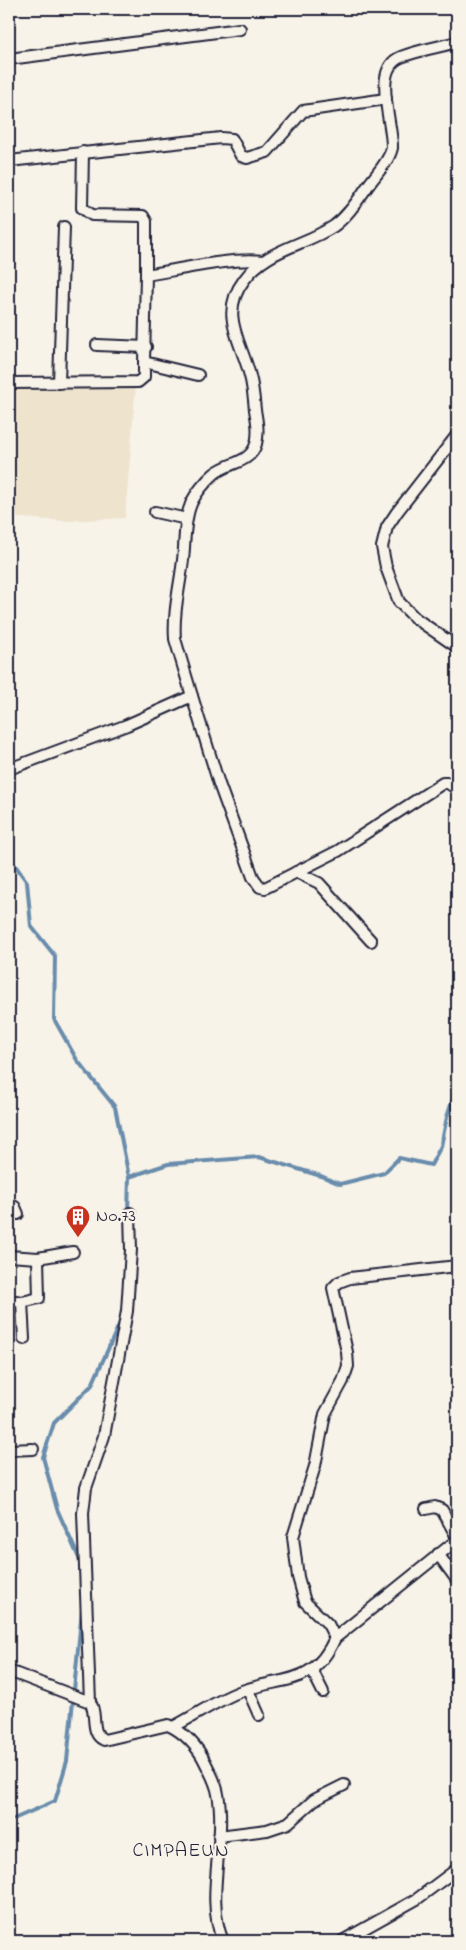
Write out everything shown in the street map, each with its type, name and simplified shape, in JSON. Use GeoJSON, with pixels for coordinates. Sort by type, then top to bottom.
{"type":"FeatureCollection","features":[{"type":"Feature","properties":{"kind":"street"},"geometry":{"type":"LineString","coordinates":[[9,59],[240,29]]}},
{"type":"Feature","properties":{"kind":"street"},"geometry":{"type":"LineString","coordinates":[[457,42],[400,57],[394,61],[385,74],[392,144],[391,151],[382,166],[352,208],[332,227],[284,248],[249,273],[238,288],[233,308],[232,325],[250,376],[258,428],[256,445],[250,455],[243,460],[215,473],[191,503],[187,519],[180,587],[175,612],[175,638],[192,696],[219,784],[257,883],[265,888],[338,851],[443,783],[457,789]]}},
{"type":"Feature","properties":{"kind":"street"},"geometry":{"type":"LineString","coordinates":[[9,161],[83,152],[232,139],[241,156],[247,158],[266,152],[303,111],[386,99]]}},
{"type":"Feature","properties":{"kind":"street"},"geometry":{"type":"LineString","coordinates":[[9,383],[138,382],[144,377],[146,347],[146,221],[143,216],[92,215],[82,208],[83,152]]}},
{"type":"Feature","properties":{"kind":"street"},"geometry":{"type":"LineString","coordinates":[[59,383],[64,227]]}},
{"type":"Feature","properties":{"kind":"street"},"geometry":{"type":"LineString","coordinates":[[146,275],[224,263],[254,260],[263,262]]}},
{"type":"Feature","properties":{"kind":"street"},"geometry":{"type":"LineString","coordinates":[[97,345],[146,347]]}},
{"type":"Feature","properties":{"kind":"street"},"geometry":{"type":"LineString","coordinates":[[144,362],[198,375]]}},
{"type":"Feature","properties":{"kind":"street"},"geometry":{"type":"LineString","coordinates":[[457,435],[387,527],[382,548],[386,567],[399,602],[415,618],[457,647]]}},
{"type":"Feature","properties":{"kind":"street"},"geometry":{"type":"LineString","coordinates":[[155,512],[187,519]]}},
{"type":"Feature","properties":{"kind":"street"},"geometry":{"type":"LineString","coordinates":[[9,769],[127,725],[192,696]]}},
{"type":"Feature","properties":{"kind":"street"},"geometry":{"type":"LineString","coordinates":[[296,872],[318,883],[371,941]]}},
{"type":"Feature","properties":{"kind":"street"},"geometry":{"type":"LineString","coordinates":[[9,1204],[14,1207],[18,1214]]}},
{"type":"Feature","properties":{"kind":"street"},"geometry":{"type":"LineString","coordinates":[[87,1700],[83,1513],[86,1488],[104,1436],[127,1311],[131,1250],[130,1213]]}},
{"type":"Feature","properties":{"kind":"street"},"geometry":{"type":"LineString","coordinates":[[9,1256],[38,1258],[72,1252]]}},
{"type":"Feature","properties":{"kind":"street"},"geometry":{"type":"LineString","coordinates":[[9,1300],[22,1302],[39,1298],[38,1258]]}},
{"type":"Feature","properties":{"kind":"street"},"geometry":{"type":"LineString","coordinates":[[335,1638],[328,1624],[308,1606],[303,1597],[298,1577],[293,1537],[315,1466],[325,1414],[343,1381],[348,1366],[348,1352],[333,1288],[339,1282],[350,1278],[457,1266]]}},
{"type":"Feature","properties":{"kind":"street"},"geometry":{"type":"LineString","coordinates":[[22,1302],[24,1340]]}},
{"type":"Feature","properties":{"kind":"street"},"geometry":{"type":"LineString","coordinates":[[9,1450],[33,1449]]}},
{"type":"Feature","properties":{"kind":"street"},"geometry":{"type":"LineString","coordinates":[[173,1727],[233,1695],[296,1678],[312,1670],[325,1658],[335,1638],[457,1538],[442,1510],[435,1507],[426,1509]]}},
{"type":"Feature","properties":{"kind":"street"},"geometry":{"type":"LineString","coordinates":[[438,1554],[457,1580]]}},
{"type":"Feature","properties":{"kind":"street"},"geometry":{"type":"LineString","coordinates":[[9,1670],[87,1700],[93,1708],[96,1731],[99,1737],[104,1740],[161,1725],[168,1725],[192,1742],[212,1776],[219,1800],[215,1906],[223,1941]]}},
{"type":"Feature","properties":{"kind":"street"},"geometry":{"type":"LineString","coordinates":[[312,1670],[323,1692]]}},
{"type":"Feature","properties":{"kind":"street"},"geometry":{"type":"LineString","coordinates":[[248,1690],[259,1715]]}},
{"type":"Feature","properties":{"kind":"street"},"geometry":{"type":"LineString","coordinates":[[219,1836],[267,1830],[288,1823],[314,1800],[344,1784]]}},
{"type":"Feature","properties":{"kind":"street"},"geometry":{"type":"LineString","coordinates":[[342,1941],[417,1899],[457,1870]]}},
{"type":"Feature","properties":{"kind":"shaded area"},"geometry":{"type":"Polygon","coordinates":[[[136,383],[125,518],[66,521],[9,517],[9,384],[136,383]]]}},
{"type":"Feature","properties":{"kind":"waterway"},"geometry":{"type":"LineString","coordinates":[[9,857],[27,882],[31,926],[55,956],[54,1019],[77,1060],[115,1107],[129,1177],[128,1212]]}},
{"type":"Feature","properties":{"kind":"waterway"},"geometry":{"type":"LineString","coordinates":[[129,1177],[168,1164],[259,1157],[321,1176],[340,1184],[384,1173],[399,1158],[431,1165],[441,1146],[447,1117],[457,1086]]}},
{"type":"Feature","properties":{"kind":"waterway"},"geometry":{"type":"LineString","coordinates":[[82,1565],[57,1509],[43,1457],[54,1423],[92,1385],[122,1318]]}},
{"type":"Feature","properties":{"kind":"waterway"},"geometry":{"type":"LineString","coordinates":[[9,1821],[55,1801],[67,1761],[82,1609]]}},
{"type":"Feature","properties":{"kind":"place","name":"No.73"},"geometry":{"type":"Point","coordinates":[78,1238]}},
{"type":"Feature","properties":{"kind":"district","name":"CIMPAEUN"},"geometry":{"type":"Point","coordinates":[181,1851]}}]}
